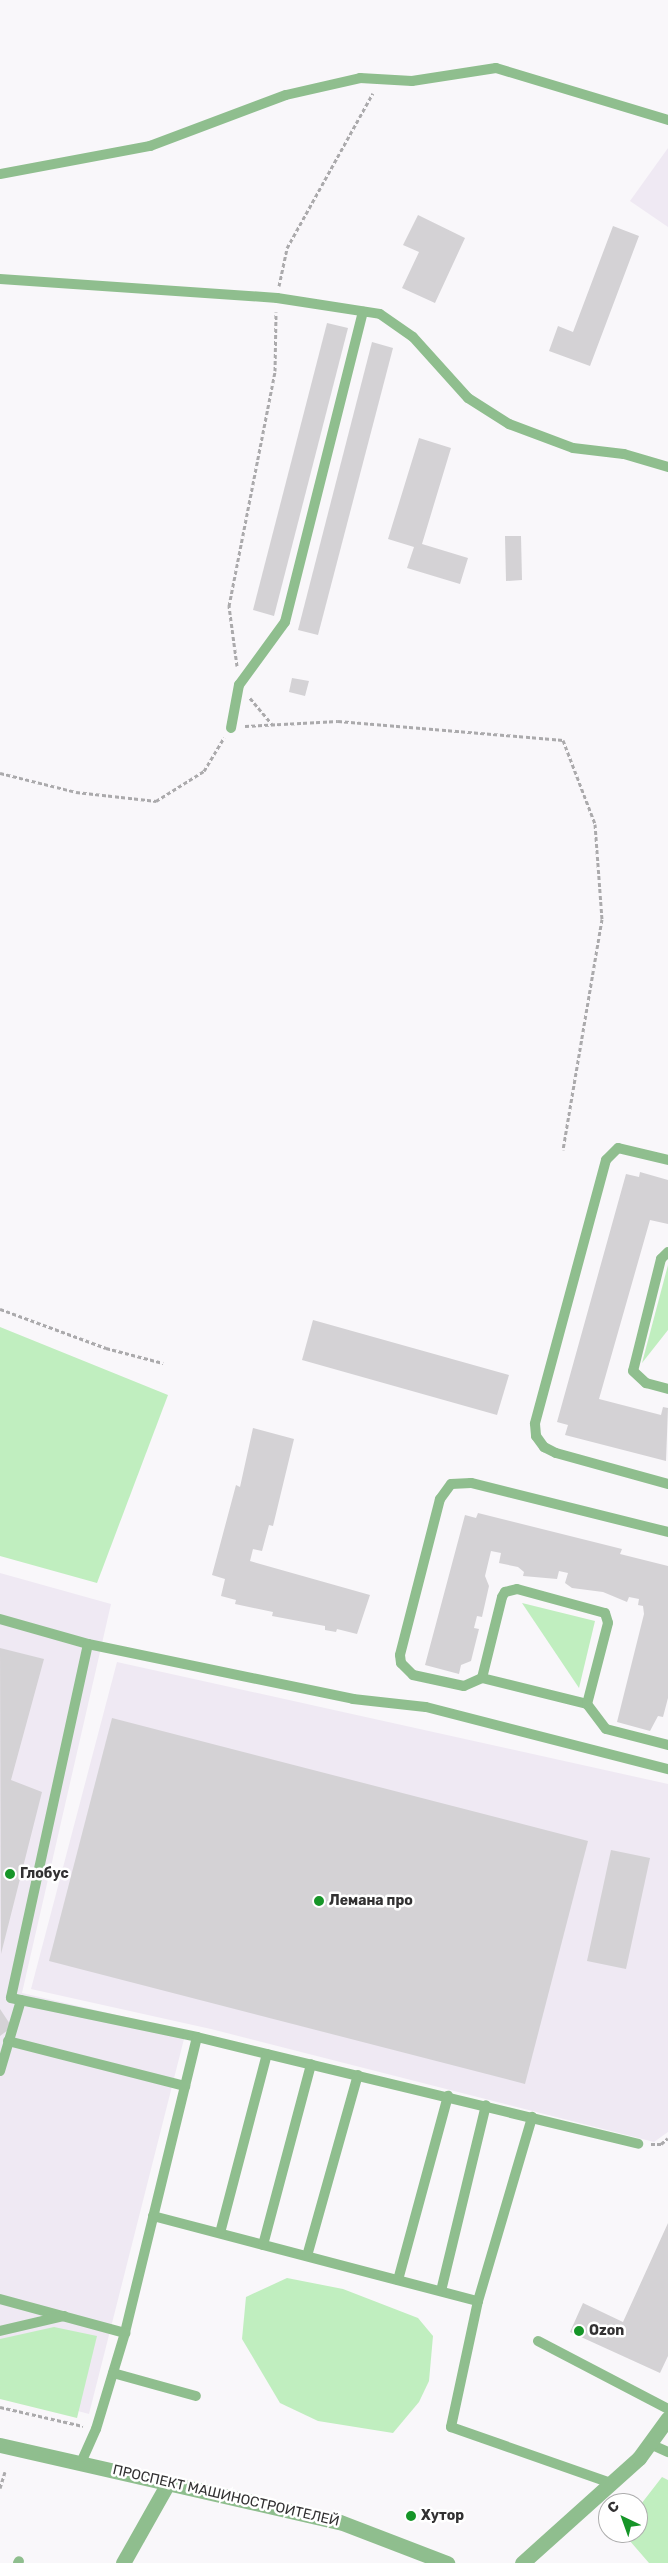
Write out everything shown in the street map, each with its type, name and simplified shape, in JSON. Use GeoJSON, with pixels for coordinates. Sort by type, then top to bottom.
{"type":"FeatureCollection","features":[{"type":"Feature","properties":{"kind":"street"},"geometry":{"type":"LineString","coordinates":[[522,2563],[639,2458],[668,2418]]}},
{"type":"Feature","properties":{"kind":"street","name":"ПРОСПЕКТ МАШИНОСТРОИТЕЛЕЙ"},"geometry":{"type":"LineString","coordinates":[[0,2445],[81,2462],[167,2485],[340,2522],[447,2563]]}},
{"type":"Feature","properties":{"kind":"street"},"geometry":{"type":"LineString","coordinates":[[123,2563],[167,2485]]}},
{"type":"Feature","properties":{"kind":"lane"},"geometry":{"type":"LineString","coordinates":[[0,174],[150,146],[286,95],[360,78],[412,81],[496,68],[668,120]]}},
{"type":"Feature","properties":{"kind":"lane"},"geometry":{"type":"LineString","coordinates":[[0,279],[276,298],[363,312],[396,322],[468,398],[509,424],[573,448],[624,454],[668,467]]}},
{"type":"Feature","properties":{"kind":"lane"},"geometry":{"type":"LineString","coordinates":[[231,728],[239,685],[285,622],[363,312]]}},
{"type":"Feature","properties":{"kind":"lane"},"geometry":{"type":"LineString","coordinates":[[668,1160],[618,1148],[606,1160],[536,1424],[536,1436],[544,1447],[556,1453],[668,1484]]}},
{"type":"Feature","properties":{"kind":"lane"},"geometry":{"type":"LineString","coordinates":[[668,1252],[661,1259],[634,1371],[646,1383],[668,1389]]}},
{"type":"Feature","properties":{"kind":"lane"},"geometry":{"type":"LineString","coordinates":[[668,1532],[471,1483],[451,1484],[440,1499],[401,1663],[413,1675],[455,1686],[464,1686],[482,1678],[587,1704],[606,1729],[668,1745]]}},
{"type":"Feature","properties":{"kind":"lane"},"geometry":{"type":"LineString","coordinates":[[482,1678],[504,1592],[517,1588],[600,1610],[608,1617],[587,1704]]}},
{"type":"Feature","properties":{"kind":"lane"},"geometry":{"type":"LineString","coordinates":[[0,1619],[88,1644],[353,1698],[426,1707],[668,1769]]}},
{"type":"Feature","properties":{"kind":"lane"},"geometry":{"type":"LineString","coordinates":[[88,1644],[11,1998],[196,2037],[486,2105],[638,2144]]}},
{"type":"Feature","properties":{"kind":"lane"},"geometry":{"type":"LineString","coordinates":[[0,2071],[21,2000]]}},
{"type":"Feature","properties":{"kind":"lane"},"geometry":{"type":"LineString","coordinates":[[81,2462],[96,2429],[125,2333],[196,2037]]}},
{"type":"Feature","properties":{"kind":"lane"},"geometry":{"type":"LineString","coordinates":[[8,2041],[185,2086]]}},
{"type":"Feature","properties":{"kind":"lane"},"geometry":{"type":"LineString","coordinates":[[220,2233],[267,2054]]}},
{"type":"Feature","properties":{"kind":"lane"},"geometry":{"type":"LineString","coordinates":[[263,2244],[310,2064]]}},
{"type":"Feature","properties":{"kind":"lane"},"geometry":{"type":"LineString","coordinates":[[308,2256],[358,2075]]}},
{"type":"Feature","properties":{"kind":"lane"},"geometry":{"type":"LineString","coordinates":[[398,2280],[448,2096]]}},
{"type":"Feature","properties":{"kind":"lane"},"geometry":{"type":"LineString","coordinates":[[441,2291],[486,2105]]}},
{"type":"Feature","properties":{"kind":"lane"},"geometry":{"type":"LineString","coordinates":[[532,2117],[478,2301],[451,2427],[611,2483]]}},
{"type":"Feature","properties":{"kind":"lane"},"geometry":{"type":"LineString","coordinates":[[154,2216],[478,2301]]}},
{"type":"Feature","properties":{"kind":"lane"},"geometry":{"type":"LineString","coordinates":[[0,2299],[67,2315],[125,2333]]}},
{"type":"Feature","properties":{"kind":"lane"},"geometry":{"type":"LineString","coordinates":[[0,2330],[67,2315]]}},
{"type":"Feature","properties":{"kind":"lane"},"geometry":{"type":"LineString","coordinates":[[538,2341],[668,2409]]}},
{"type":"Feature","properties":{"kind":"lane"},"geometry":{"type":"LineString","coordinates":[[113,2373],[196,2396]]}},
{"type":"Feature","properties":{"kind":"lane"},"geometry":{"type":"LineString","coordinates":[[650,2444],[668,2452]]}},
{"type":"Feature","properties":{"kind":"path"},"geometry":{"type":"LineString","coordinates":[[272,724],[239,685],[229,606],[275,371],[276,298],[287,248],[380,79]]}},
{"type":"Feature","properties":{"kind":"path"},"geometry":{"type":"LineString","coordinates":[[0,773],[76,792],[156,801],[204,771],[231,728],[338,721],[563,740],[595,824],[602,919],[563,1150]]}},
{"type":"Feature","properties":{"kind":"path"},"geometry":{"type":"LineString","coordinates":[[0,1309],[106,1348],[163,1363]]}},
{"type":"Feature","properties":{"kind":"path"},"geometry":{"type":"LineString","coordinates":[[638,2144],[661,2144],[668,2138]]}},
{"type":"Feature","properties":{"kind":"path"},"geometry":{"type":"LineString","coordinates":[[0,2407],[96,2429]]}},
{"type":"Feature","properties":{"kind":"path"},"geometry":{"type":"LineString","coordinates":[[0,2488],[3,2475]]}},
{"type":"Feature","properties":{"kind":"shaded area"},"geometry":{"type":"Polygon","coordinates":[[[668,148],[668,227],[630,201],[668,148]]]}},
{"type":"Feature","properties":{"kind":"shaded area"},"geometry":{"type":"Polygon","coordinates":[[[0,1573],[111,1604],[22,1993],[186,2031],[89,2414],[0,2390],[0,1573]]]}},
{"type":"Feature","properties":{"kind":"shaded area"},"geometry":{"type":"Polygon","coordinates":[[[117,1662],[668,1784],[668,2132],[654,2142],[211,2029],[31,1989],[117,1662]]]}},
{"type":"Feature","properties":{"kind":"green space"},"geometry":{"type":"Polygon","coordinates":[[[668,1265],[668,1330],[642,1363],[668,1265]]]}},
{"type":"Feature","properties":{"kind":"green space"},"geometry":{"type":"Polygon","coordinates":[[[0,1327],[168,1395],[97,1583],[0,1556],[0,1327]]]}},
{"type":"Feature","properties":{"kind":"green space"},"geometry":{"type":"Polygon","coordinates":[[[522,1603],[595,1621],[579,1688],[522,1603]]]}},
{"type":"Feature","properties":{"kind":"green space"},"geometry":{"type":"Polygon","coordinates":[[[287,2278],[343,2289],[418,2318],[433,2336],[429,2381],[419,2402],[393,2433],[318,2421],[280,2403],[242,2339],[246,2297],[287,2278]]]}},
{"type":"Feature","properties":{"kind":"green space"},"geometry":{"type":"Polygon","coordinates":[[[54,2327],[97,2336],[77,2418],[0,2399],[0,2339],[54,2327]]]}},
{"type":"Feature","properties":{"kind":"green space"},"geometry":{"type":"Polygon","coordinates":[[[662,2477],[668,2480],[668,2563],[649,2563],[632,2543],[648,2543],[648,2495],[662,2477]]]}},
{"type":"Feature","properties":{"kind":"building"},"geometry":{"type":"Polygon","coordinates":[[[418,215],[465,238],[435,303],[402,288],[419,252],[403,245],[418,215]]]}},
{"type":"Feature","properties":{"kind":"building"},"geometry":{"type":"Polygon","coordinates":[[[613,226],[639,236],[590,366],[549,351],[558,326],[573,332],[613,226]]]}},
{"type":"Feature","properties":{"kind":"building"},"geometry":{"type":"Polygon","coordinates":[[[327,323],[348,328],[274,616],[253,610],[327,323]]]}},
{"type":"Feature","properties":{"kind":"building"},"geometry":{"type":"Polygon","coordinates":[[[372,342],[393,348],[318,635],[298,630],[372,342]]]}},
{"type":"Feature","properties":{"kind":"building"},"geometry":{"type":"Polygon","coordinates":[[[419,438],[451,448],[422,544],[468,558],[460,584],[407,568],[414,547],[388,539],[419,438]]]}},
{"type":"Feature","properties":{"kind":"building"},"geometry":{"type":"Polygon","coordinates":[[[505,536],[521,536],[522,580],[506,581],[505,536]]]}},
{"type":"Feature","properties":{"kind":"building"},"geometry":{"type":"Polygon","coordinates":[[[292,678],[309,681],[305,696],[289,692],[292,678]]]}},
{"type":"Feature","properties":{"kind":"building"},"geometry":{"type":"Polygon","coordinates":[[[640,1172],[668,1180],[668,1224],[650,1220],[599,1399],[661,1415],[663,1407],[668,1408],[666,1461],[565,1435],[568,1425],[557,1422],[626,1174],[639,1177],[640,1172]]]}},
{"type":"Feature","properties":{"kind":"building"},"geometry":{"type":"Polygon","coordinates":[[[313,1320],[509,1375],[497,1415],[302,1360],[313,1320]]]}},
{"type":"Feature","properties":{"kind":"building"},"geometry":{"type":"Polygon","coordinates":[[[253,1428],[294,1439],[273,1526],[269,1525],[262,1551],[253,1549],[250,1561],[370,1595],[357,1634],[337,1629],[336,1632],[325,1630],[325,1626],[272,1616],[273,1612],[235,1604],[236,1600],[221,1596],[225,1579],[212,1575],[236,1485],[240,1487],[253,1428]]]}},
{"type":"Feature","properties":{"kind":"building"},"geometry":{"type":"Polygon","coordinates":[[[478,1513],[622,1549],[620,1554],[668,1566],[668,1698],[663,1717],[658,1716],[650,1731],[617,1722],[644,1614],[643,1606],[638,1605],[639,1599],[629,1597],[627,1602],[603,1592],[572,1588],[565,1583],[568,1573],[559,1571],[557,1579],[523,1576],[524,1572],[518,1567],[499,1563],[501,1553],[491,1551],[485,1576],[489,1586],[482,1617],[477,1616],[474,1628],[479,1629],[471,1661],[461,1665],[459,1674],[425,1665],[465,1515],[476,1518],[478,1513]]]}},
{"type":"Feature","properties":{"kind":"building","name":"Глобус"},"geometry":{"type":"Polygon","coordinates":[[[0,1648],[44,1659],[11,1780],[42,1792],[1,1954],[0,1648]]]}},
{"type":"Feature","properties":{"kind":"building","name":"Лемана про"},"geometry":{"type":"Polygon","coordinates":[[[112,1718],[588,1841],[525,2084],[49,1961],[112,1718]]]}},
{"type":"Feature","properties":{"kind":"building"},"geometry":{"type":"Polygon","coordinates":[[[611,1850],[650,1858],[626,1969],[587,1961],[611,1850]]]}},
{"type":"Feature","properties":{"kind":"building"},"geometry":{"type":"Polygon","coordinates":[[[0,2009],[12,2027],[0,2036],[0,2009]]]}},
{"type":"Feature","properties":{"kind":"building"},"geometry":{"type":"Polygon","coordinates":[[[668,2223],[668,2356],[660,2373],[570,2332],[583,2303],[623,2322],[668,2223]]]}},
{"type":"Feature","properties":{"kind":"place","name":"Глобус"},"geometry":{"type":"Point","coordinates":[10,1874]}},
{"type":"Feature","properties":{"kind":"place","name":"Лемана про"},"geometry":{"type":"Point","coordinates":[319,1901]}},
{"type":"Feature","properties":{"kind":"place","name":"Ozon"},"geometry":{"type":"Point","coordinates":[579,2331]}},
{"type":"Feature","properties":{"kind":"place","name":"Хутор"},"geometry":{"type":"Point","coordinates":[411,2516]}}]}
